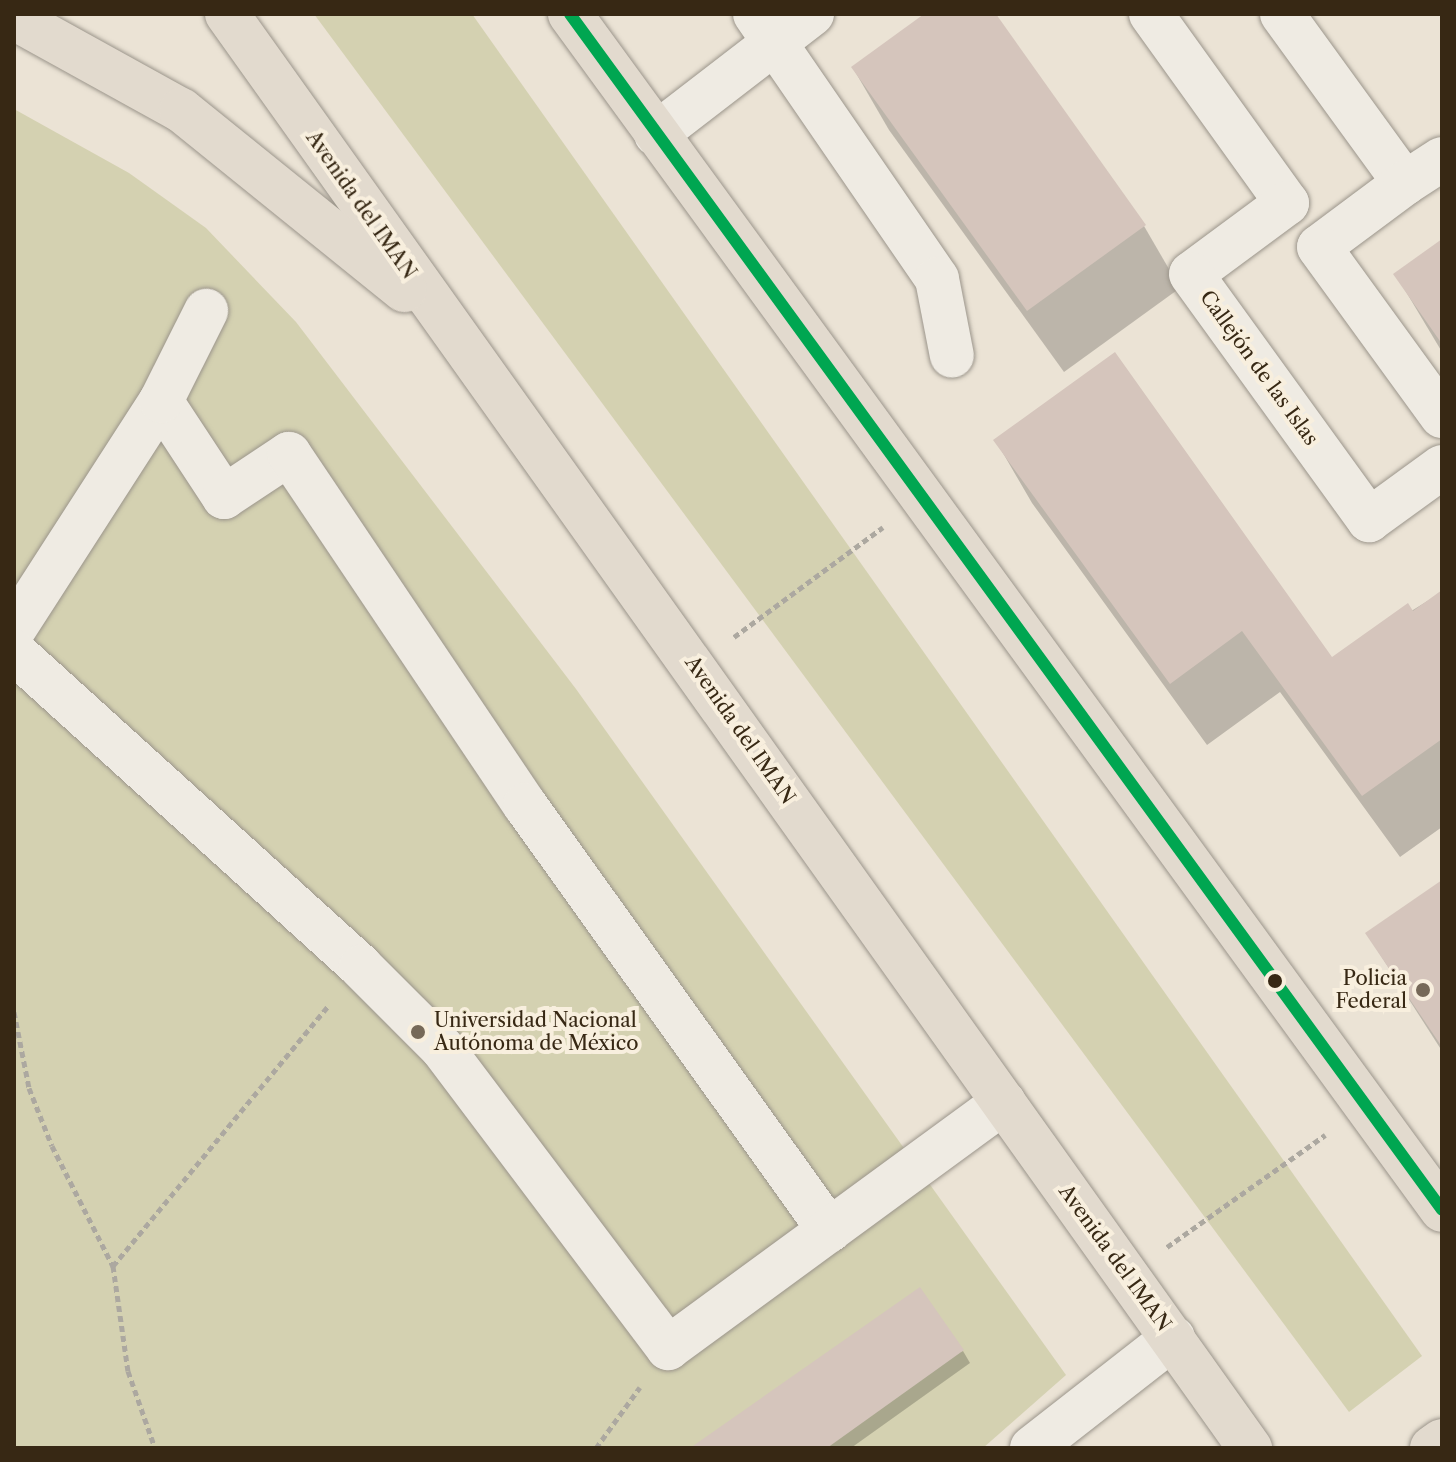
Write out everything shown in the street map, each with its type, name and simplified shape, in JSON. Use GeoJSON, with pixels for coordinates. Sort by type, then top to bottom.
{"type":"FeatureCollection","features":[{"type":"Feature","properties":{"kind":"main road","name":"Avenida del IMAN"},"geometry":{"type":"LineString","coordinates":[[227,14],[443,322],[695,666],[1250,1448]]}},
{"type":"Feature","properties":{"kind":"main road"},"geometry":{"type":"LineString","coordinates":[[570,14],[1442,1210]]}},
{"type":"Feature","properties":{"kind":"main road"},"geometry":{"type":"LineString","coordinates":[[14,18],[181,110],[443,322]]}},
{"type":"Feature","properties":{"kind":"main road"},"geometry":{"type":"LineString","coordinates":[[1432,1448],[1442,1441]]}},
{"type":"Feature","properties":{"kind":"street"},"geometry":{"type":"LineString","coordinates":[[656,134],[764,28],[812,14]]}},
{"type":"Feature","properties":{"kind":"street"},"geometry":{"type":"LineString","coordinates":[[1151,14],[1442,416]]}},
{"type":"Feature","properties":{"kind":"street"},"geometry":{"type":"LineString","coordinates":[[1282,14],[1405,183]]}},
{"type":"Feature","properties":{"kind":"street"},"geometry":{"type":"LineString","coordinates":[[764,28],[937,279],[952,356]]}},
{"type":"Feature","properties":{"kind":"street"},"geometry":{"type":"LineString","coordinates":[[1319,247],[1442,159]]}},
{"type":"Feature","properties":{"kind":"street","name":"Callejón de las Islas"},"geometry":{"type":"LineString","coordinates":[[1287,203],[1191,274],[1369,520],[1442,467]]}},
{"type":"Feature","properties":{"kind":"street"},"geometry":{"type":"LineString","coordinates":[[14,629],[161,401],[206,311]]}},
{"type":"Feature","properties":{"kind":"street"},"geometry":{"type":"LineString","coordinates":[[161,401],[224,497],[289,454],[525,805],[829,1230]]}},
{"type":"Feature","properties":{"kind":"street"},"geometry":{"type":"LineString","coordinates":[[14,652],[361,967],[442,1048],[668,1348],[1004,1102]]}},
{"type":"Feature","properties":{"kind":"street"},"geometry":{"type":"LineString","coordinates":[[1038,1446],[1173,1338]]}},
{"type":"Feature","properties":{"kind":"path"},"geometry":{"type":"LineString","coordinates":[[695,666],[921,499]]}},
{"type":"Feature","properties":{"kind":"path"},"geometry":{"type":"LineString","coordinates":[[113,1266],[361,967]]}},
{"type":"Feature","properties":{"kind":"path"},"geometry":{"type":"LineString","coordinates":[[14,1012],[29,1088],[52,1146],[113,1266],[128,1371],[155,1448]]}},
{"type":"Feature","properties":{"kind":"path"},"geometry":{"type":"LineString","coordinates":[[1127,1275],[1365,1107]]}},
{"type":"Feature","properties":{"kind":"path"},"geometry":{"type":"LineString","coordinates":[[596,1448],[668,1348]]}},
{"type":"Feature","properties":{"kind":"shaded area"},"geometry":{"type":"Polygon","coordinates":[[[314,14],[472,14],[1422,1356],[1349,1412],[314,14]]]}},
{"type":"Feature","properties":{"kind":"shaded area","name":"Universidad Nacional Autónoma de México"},"geometry":{"type":"Polygon","coordinates":[[[14,109],[129,173],[206,228],[296,322],[576,689],[1066,1375],[983,1448],[14,1448],[14,109]]]}},
{"type":"Feature","properties":{"kind":"building"},"geometry":{"type":"Polygon","coordinates":[[[924,14],[996,14],[1146,225],[1027,311],[851,67],[924,14]]]}},
{"type":"Feature","properties":{"kind":"building"},"geometry":{"type":"Polygon","coordinates":[[[1442,239],[1442,344],[1393,274],[1442,239]]]}},
{"type":"Feature","properties":{"kind":"building"},"geometry":{"type":"Polygon","coordinates":[[[1115,352],[1332,657],[1408,603],[1413,611],[1442,590],[1442,739],[1362,796],[1242,631],[1170,684],[993,440],[1115,352]]]}},
{"type":"Feature","properties":{"kind":"building","name":"Policia Federal"},"geometry":{"type":"Polygon","coordinates":[[[1442,880],[1442,1047],[1365,933],[1442,880]]]}},
{"type":"Feature","properties":{"kind":"building"},"geometry":{"type":"Polygon","coordinates":[[[920,1287],[964,1350],[827,1448],[690,1448],[920,1287]]]}},
{"type":"Feature","properties":{"kind":"transit line"},"geometry":{"type":"LineString","coordinates":[[570,14],[1442,1210]]}},
{"type":"Feature","properties":{"kind":"place","name":"Policia Federal"},"geometry":{"type":"Point","coordinates":[1423,990]}},
{"type":"Feature","properties":{"kind":"place","name":"Universidad Nacional Autónoma de México"},"geometry":{"type":"Point","coordinates":[418,1032]}}]}
